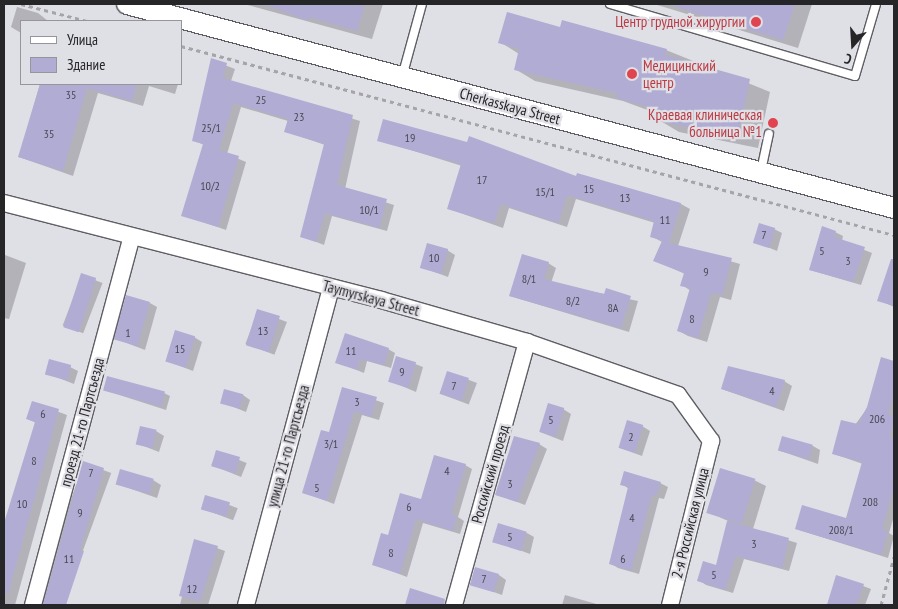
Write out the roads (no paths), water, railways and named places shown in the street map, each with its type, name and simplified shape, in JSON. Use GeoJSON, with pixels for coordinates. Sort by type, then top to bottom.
{"type":"FeatureCollection","features":[{"type":"Feature","properties":{"kind":"street","name":"Cherkasskaya Street"},"geometry":{"type":"LineString","coordinates":[[135,5],[760,174],[894,208]]}},
{"type":"Feature","properties":{"kind":"street","name":"Taymyrskaya Street"},"geometry":{"type":"LineString","coordinates":[[4,203],[131,238],[330,288],[527,342],[678,395],[711,441]]}},
{"type":"Feature","properties":{"kind":"street","name":"проезд 21-го Партсъезда"},"geometry":{"type":"LineString","coordinates":[[33,605],[131,238]]}},
{"type":"Feature","properties":{"kind":"street","name":"улица 21-го Партсъезда"},"geometry":{"type":"LineString","coordinates":[[246,605],[330,288]]}},
{"type":"Feature","properties":{"kind":"street","name":"Российский проезд"},"geometry":{"type":"LineString","coordinates":[[454,605],[527,342]]}},
{"type":"Feature","properties":{"kind":"street","name":"2-я Российская улица"},"geometry":{"type":"LineString","coordinates":[[670,605],[711,441]]}},
{"type":"Feature","properties":{"kind":"lane"},"geometry":{"type":"LineString","coordinates":[[402,77],[422,4]]}},
{"type":"Feature","properties":{"kind":"lane"},"geometry":{"type":"LineString","coordinates":[[610,4],[855,76],[876,4]]}},
{"type":"Feature","properties":{"kind":"lane"},"geometry":{"type":"LineString","coordinates":[[760,174],[769,134]]}},
{"type":"Feature","properties":{"kind":"place","name":"Центр грудной хирургии"},"geometry":{"type":"Point","coordinates":[756,22]}},
{"type":"Feature","properties":{"kind":"place","name":"Медицинский центр"},"geometry":{"type":"Point","coordinates":[632,74]}},
{"type":"Feature","properties":{"kind":"place","name":"Краевая клиническая больница №1"},"geometry":{"type":"Point","coordinates":[773,123]}}]}
